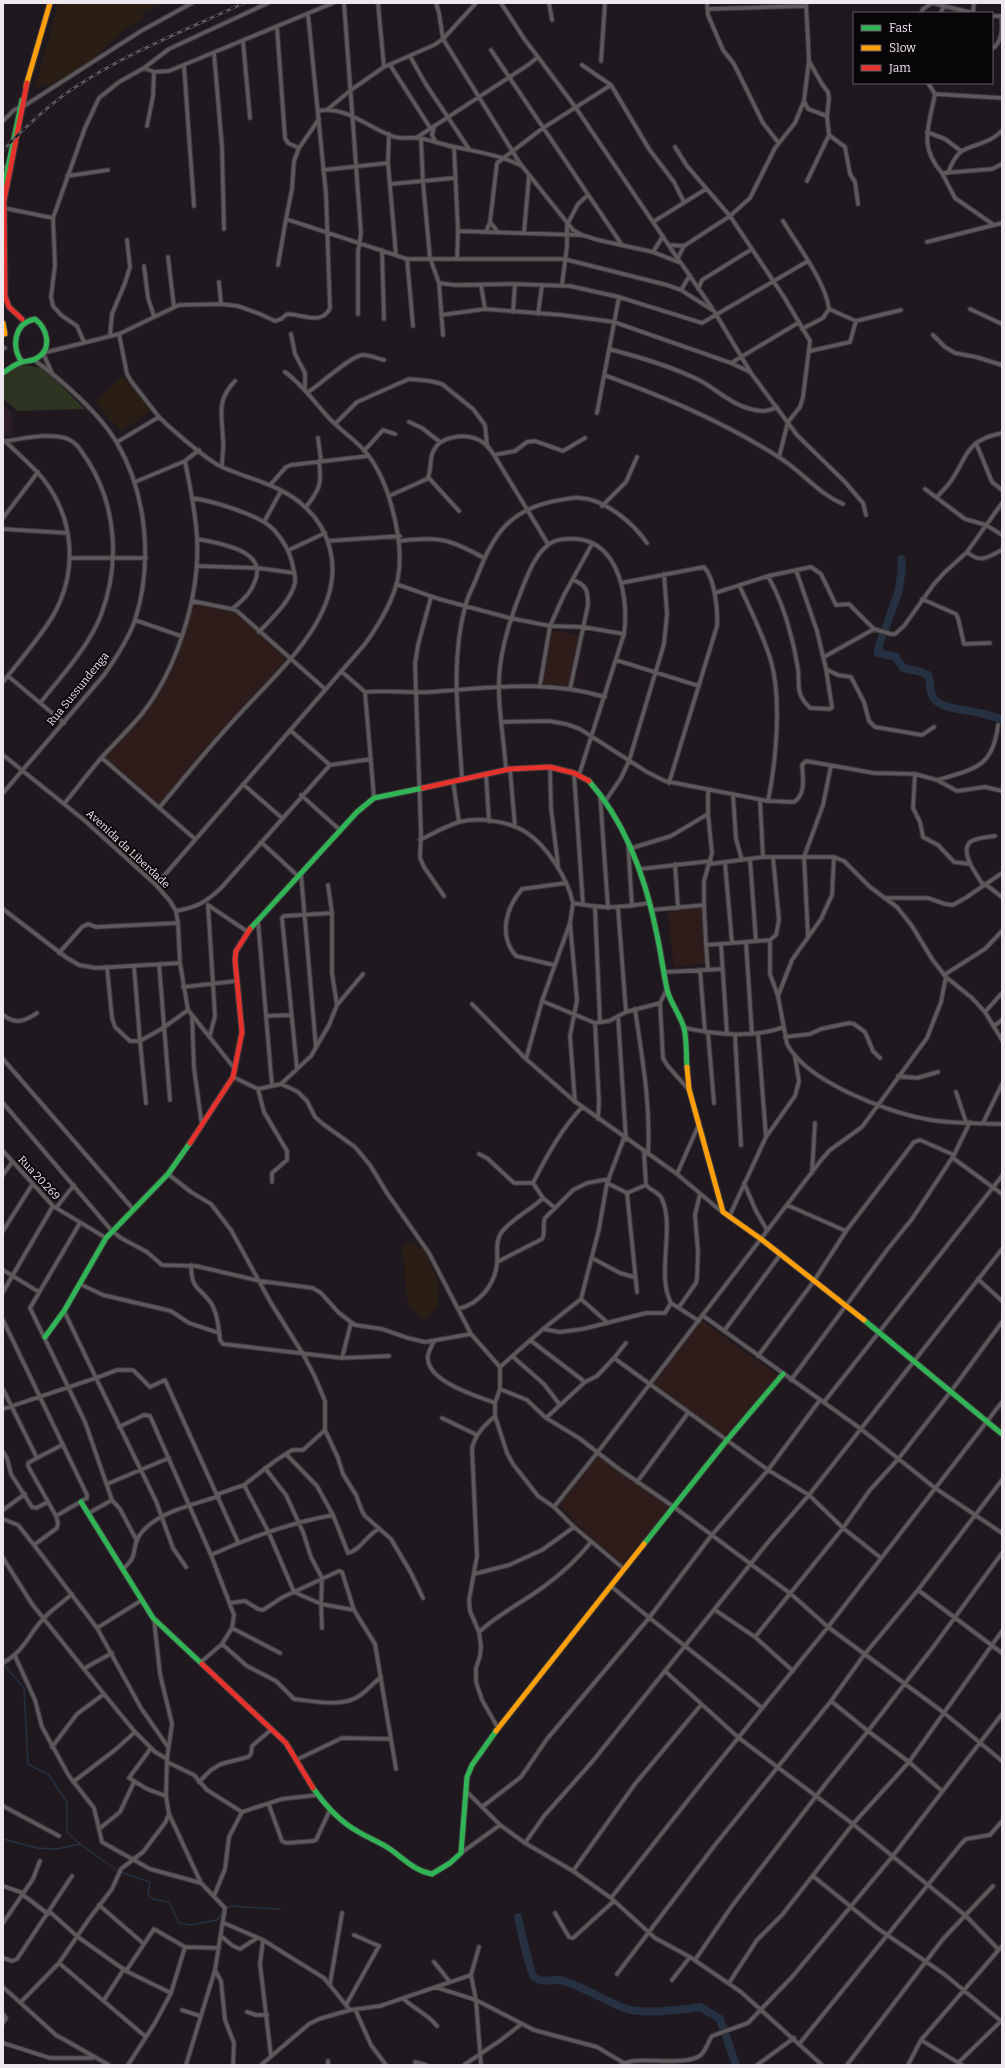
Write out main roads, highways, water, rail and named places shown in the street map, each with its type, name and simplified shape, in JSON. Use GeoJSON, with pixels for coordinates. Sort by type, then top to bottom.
{"type":"FeatureCollection","features":[{"type":"Feature","properties":{"kind":"waterway"},"geometry":{"type":"LineString","coordinates":[[885,630],[899,590],[902,567],[901,559]]}},
{"type":"Feature","properties":{"kind":"waterway"},"geometry":{"type":"LineString","coordinates":[[883,634],[878,653],[896,657],[903,668],[928,675],[932,696],[938,703],[951,708],[986,714],[1002,720]]}},
{"type":"Feature","properties":{"kind":"waterway"},"geometry":{"type":"LineString","coordinates":[[3,1664],[24,1688],[28,1764],[49,1775],[67,1802],[67,1832],[80,1844],[118,1871],[150,1882],[148,1895],[153,1899],[169,1902],[179,1923],[191,1925],[217,1920],[224,1910]]}},
{"type":"Feature","properties":{"kind":"waterway"},"geometry":{"type":"LineString","coordinates":[[3,1839],[37,1848],[56,1849],[80,1844]]}},
{"type":"Feature","properties":{"kind":"waterway"},"geometry":{"type":"LineString","coordinates":[[227,1908],[231,1906],[280,1909]]}},
{"type":"Feature","properties":{"kind":"waterway"},"geometry":{"type":"LineString","coordinates":[[518,1917],[534,1977],[545,1981],[564,1981],[624,2008],[632,2010],[651,2012],[700,2007],[720,2019],[736,2065]]}},
{"type":"Feature","properties":{"kind":"railway"},"geometry":{"type":"LineString","coordinates":[[3,150],[48,107],[68,92],[97,74],[117,62],[244,3]]}}]}
